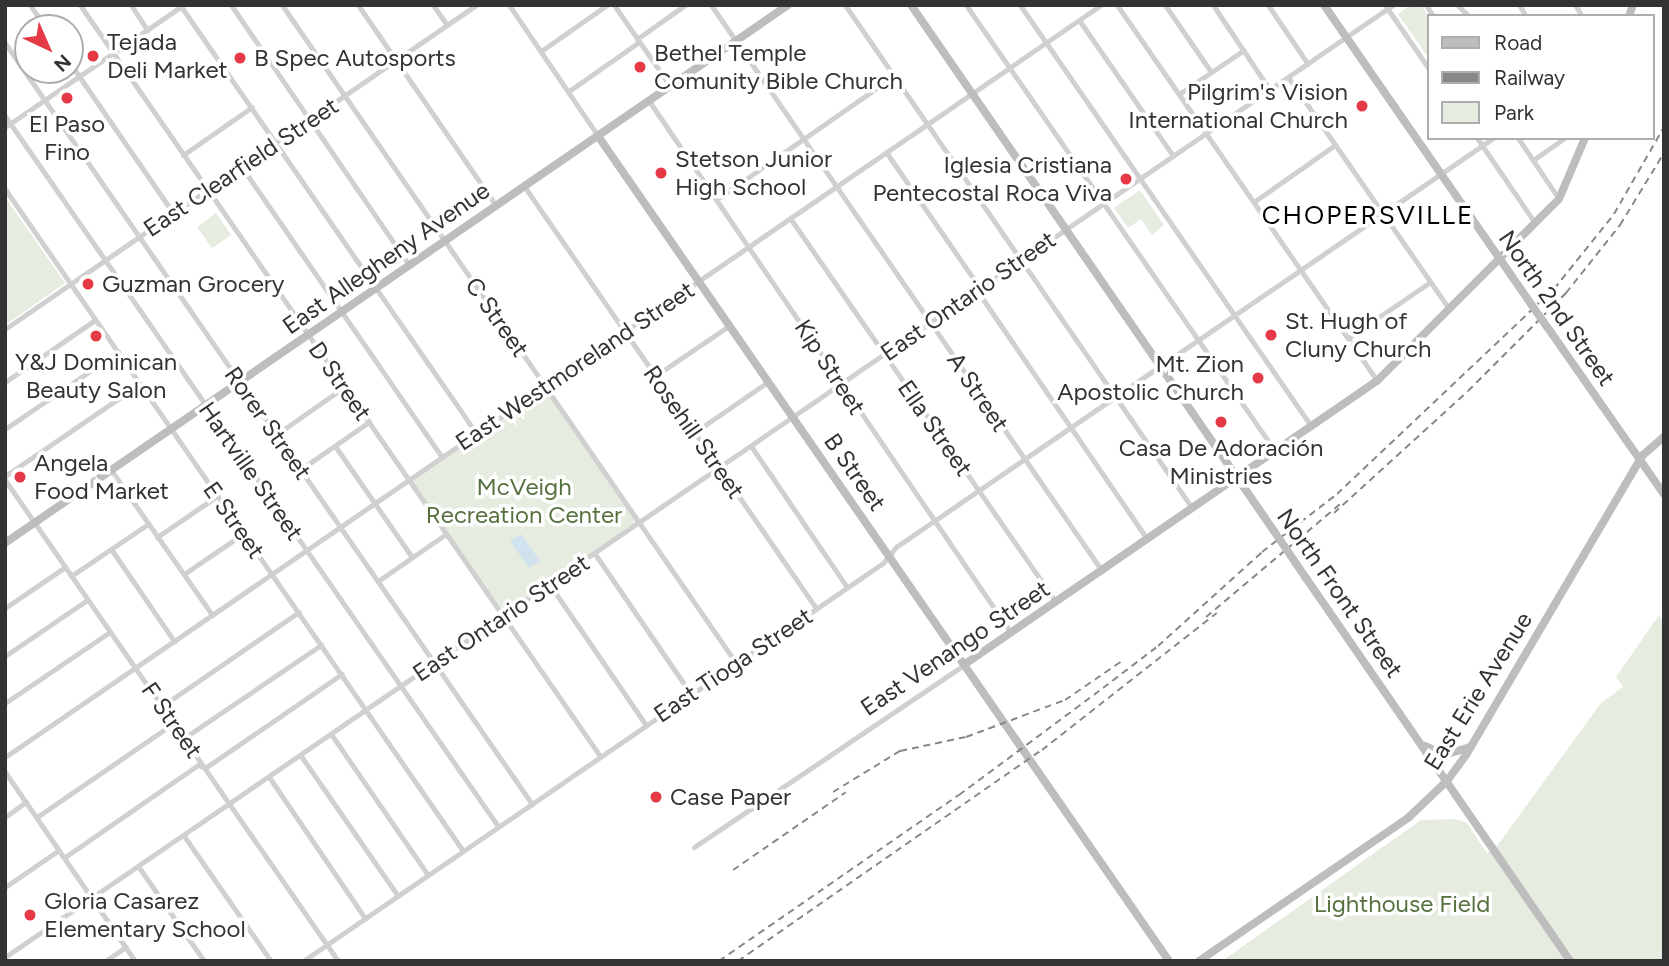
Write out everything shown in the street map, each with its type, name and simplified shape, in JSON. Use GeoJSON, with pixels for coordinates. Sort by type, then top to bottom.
{"type":"FeatureCollection","features":[{"type":"Feature","properties":{"kind":"main road","name":"East Allegheny Avenue"},"geometry":{"type":"LineString","coordinates":[[5,543],[788,5]]}},
{"type":"Feature","properties":{"kind":"main road","name":"North Front Street"},"geometry":{"type":"LineString","coordinates":[[911,5],[1570,961]]}},
{"type":"Feature","properties":{"kind":"main road","name":"North 2nd Street"},"geometry":{"type":"LineString","coordinates":[[1324,5],[1664,494]]}},
{"type":"Feature","properties":{"kind":"main road","name":"B Street"},"geometry":{"type":"LineString","coordinates":[[598,136],[1168,961]]}},
{"type":"Feature","properties":{"kind":"main road"},"geometry":{"type":"LineString","coordinates":[[1559,199],[1583,140]]}},
{"type":"Feature","properties":{"kind":"main road","name":"East Venango Street"},"geometry":{"type":"LineString","coordinates":[[965,664],[1377,381],[1559,199]]}},
{"type":"Feature","properties":{"kind":"main road","name":"East Erie Avenue"},"geometry":{"type":"LineString","coordinates":[[1199,961],[1399,824],[1447,781],[1471,747],[1640,460],[1664,437]]}},
{"type":"Feature","properties":{"kind":"main road"},"geometry":{"type":"LineString","coordinates":[[1420,742],[1444,755],[1471,747]]}},
{"type":"Feature","properties":{"kind":"main road"},"geometry":{"type":"LineString","coordinates":[[1212,961],[1228,941]]}},
{"type":"Feature","properties":{"kind":"street","name":"D Street"},"geometry":{"type":"LineString","coordinates":[[80,5],[600,756]]}},
{"type":"Feature","properties":{"kind":"street"},"geometry":{"type":"LineString","coordinates":[[131,5],[147,30]]}},
{"type":"Feature","properties":{"kind":"street"},"geometry":{"type":"LineString","coordinates":[[231,5],[409,265]]}},
{"type":"Feature","properties":{"kind":"street","name":"C Street"},"geometry":{"type":"LineString","coordinates":[[282,5],[736,663]]}},
{"type":"Feature","properties":{"kind":"street"},"geometry":{"type":"LineString","coordinates":[[358,5],[496,206]]}},
{"type":"Feature","properties":{"kind":"street"},"geometry":{"type":"LineString","coordinates":[[433,5],[447,25]]}},
{"type":"Feature","properties":{"kind":"street","name":"East Clearfield Street"},"geometry":{"type":"LineString","coordinates":[[5,328],[476,5]]}},
{"type":"Feature","properties":{"kind":"street","name":"B Street"},"geometry":{"type":"LineString","coordinates":[[509,5],[598,136]]}},
{"type":"Feature","properties":{"kind":"street"},"geometry":{"type":"LineString","coordinates":[[541,51],[607,5]]}},
{"type":"Feature","properties":{"kind":"street"},"geometry":{"type":"LineString","coordinates":[[614,5],[670,86]]}},
{"type":"Feature","properties":{"kind":"street"},"geometry":{"type":"LineString","coordinates":[[569,91],[685,5]]}},
{"type":"Feature","properties":{"kind":"street","name":"A Street"},"geometry":{"type":"LineString","coordinates":[[711,5],[1101,571]]}},
{"type":"Feature","properties":{"kind":"street"},"geometry":{"type":"LineString","coordinates":[[845,5],[1192,508]]}},
{"type":"Feature","properties":{"kind":"street"},"geometry":{"type":"LineString","coordinates":[[966,5],[1275,451]]}},
{"type":"Feature","properties":{"kind":"street"},"geometry":{"type":"LineString","coordinates":[[1020,5],[1311,426]]}},
{"type":"Feature","properties":{"kind":"street","name":"East Westmoreland Street"},"geometry":{"type":"LineString","coordinates":[[5,757],[1101,5]]}},
{"type":"Feature","properties":{"kind":"street"},"geometry":{"type":"LineString","coordinates":[[1117,5],[1377,381]]}},
{"type":"Feature","properties":{"kind":"street"},"geometry":{"type":"LineString","coordinates":[[1165,5],[1212,72]]}},
{"type":"Feature","properties":{"kind":"street"},"geometry":{"type":"LineString","coordinates":[[1213,5],[1270,90]]}},
{"type":"Feature","properties":{"kind":"street"},"geometry":{"type":"LineString","coordinates":[[1268,5],[1308,64]]}},
{"type":"Feature","properties":{"kind":"street"},"geometry":{"type":"LineString","coordinates":[[84,73],[181,6],[476,433]]}},
{"type":"Feature","properties":{"kind":"street"},"geometry":{"type":"LineString","coordinates":[[1389,7],[1428,67]]}},
{"type":"Feature","properties":{"kind":"street","name":"East Ontario Street"},"geometry":{"type":"LineString","coordinates":[[5,957],[1389,7]]}},
{"type":"Feature","properties":{"kind":"street"},"geometry":{"type":"LineString","coordinates":[[1079,20],[1173,156]]}},
{"type":"Feature","properties":{"kind":"street","name":"Rorer Street"},"geometry":{"type":"LineString","coordinates":[[5,43],[532,804]]}},
{"type":"Feature","properties":{"kind":"street"},"geometry":{"type":"LineString","coordinates":[[1179,94],[1244,50]]}},
{"type":"Feature","properties":{"kind":"street"},"geometry":{"type":"LineString","coordinates":[[717,199],[894,76]]}},
{"type":"Feature","properties":{"kind":"street"},"geometry":{"type":"LineString","coordinates":[[1288,77],[1449,309]]}},
{"type":"Feature","properties":{"kind":"street"},"geometry":{"type":"LineString","coordinates":[[8,125],[69,84]]}},
{"type":"Feature","properties":{"kind":"street"},"geometry":{"type":"LineString","coordinates":[[84,84],[173,213]]}},
{"type":"Feature","properties":{"kind":"street","name":"Kip Street"},"geometry":{"type":"LineString","coordinates":[[649,101],[1011,633]]}},
{"type":"Feature","properties":{"kind":"street"},"geometry":{"type":"LineString","coordinates":[[183,155],[252,107]]}},
{"type":"Feature","properties":{"kind":"street","name":"Hartville Street"},"geometry":{"type":"LineString","coordinates":[[5,116],[8,125],[105,260],[498,826]]}},
{"type":"Feature","properties":{"kind":"street"},"geometry":{"type":"LineString","coordinates":[[1478,140],[1535,223]]}},
{"type":"Feature","properties":{"kind":"street","name":"East Tioga Street"},"geometry":{"type":"LineString","coordinates":[[303,961],[883,563],[889,555],[978,491],[1490,140]]}},
{"type":"Feature","properties":{"kind":"street"},"geometry":{"type":"LineString","coordinates":[[1519,140],[1559,199]]}},
{"type":"Feature","properties":{"kind":"street"},"geometry":{"type":"LineString","coordinates":[[1533,160],[1561,140]]}},
{"type":"Feature","properties":{"kind":"street"},"geometry":{"type":"LineString","coordinates":[[1255,201],[1335,145]]}},
{"type":"Feature","properties":{"kind":"street"},"geometry":{"type":"LineString","coordinates":[[886,152],[979,290],[979,296],[1147,539]]}},
{"type":"Feature","properties":{"kind":"street"},"geometry":{"type":"LineString","coordinates":[[242,166],[442,457]]}},
{"type":"Feature","properties":{"kind":"street","name":"Rosehill Street"},"geometry":{"type":"LineString","coordinates":[[524,186],[816,608]]}},
{"type":"Feature","properties":{"kind":"street","name":"E Street"},"geometry":{"type":"LineString","coordinates":[[5,189],[463,851]]}},
{"type":"Feature","properties":{"kind":"street","name":"Ella Street"},"geometry":{"type":"LineString","coordinates":[[790,218],[1056,602]]}},
{"type":"Feature","properties":{"kind":"street"},"geometry":{"type":"LineString","coordinates":[[1348,338],[1430,282]]}},
{"type":"Feature","properties":{"kind":"street"},"geometry":{"type":"LineString","coordinates":[[5,382],[95,320]]}},
{"type":"Feature","properties":{"kind":"street"},"geometry":{"type":"LineString","coordinates":[[655,376],[730,325]]}},
{"type":"Feature","properties":{"kind":"street"},"geometry":{"type":"LineString","coordinates":[[5,429],[118,352]]}},
{"type":"Feature","properties":{"kind":"street"},"geometry":{"type":"LineString","coordinates":[[695,432],[769,381]]}},
{"type":"Feature","properties":{"kind":"street"},"geometry":{"type":"LineString","coordinates":[[5,478],[140,384]]}},
{"type":"Feature","properties":{"kind":"street"},"geometry":{"type":"LineString","coordinates":[[277,434],[344,387]]}},
{"type":"Feature","properties":{"kind":"street"},"geometry":{"type":"LineString","coordinates":[[301,469],[369,422]]}},
{"type":"Feature","properties":{"kind":"street"},"geometry":{"type":"LineString","coordinates":[[335,446],[412,557]]}},
{"type":"Feature","properties":{"kind":"street"},"geometry":{"type":"LineString","coordinates":[[751,446],[847,587]]}},
{"type":"Feature","properties":{"kind":"street"},"geometry":{"type":"LineString","coordinates":[[111,470],[212,615]]}},
{"type":"Feature","properties":{"kind":"street","name":"F Street"},"geometry":{"type":"LineString","coordinates":[[5,478],[338,961]]}},
{"type":"Feature","properties":{"kind":"street"},"geometry":{"type":"LineString","coordinates":[[157,537],[217,496]]}},
{"type":"Feature","properties":{"kind":"street"},"geometry":{"type":"LineString","coordinates":[[71,576],[148,524]]}},
{"type":"Feature","properties":{"kind":"street"},"geometry":{"type":"LineString","coordinates":[[184,574],[244,533]]}},
{"type":"Feature","properties":{"kind":"street"},"geometry":{"type":"LineString","coordinates":[[378,581],[446,534]]}},
{"type":"Feature","properties":{"kind":"street"},"geometry":{"type":"LineString","coordinates":[[111,549],[174,641]]}},
{"type":"Feature","properties":{"kind":"street"},"geometry":{"type":"LineString","coordinates":[[595,554],[691,694]]}},
{"type":"Feature","properties":{"kind":"street"},"geometry":{"type":"LineString","coordinates":[[5,608],[65,567]]}},
{"type":"Feature","properties":{"kind":"street"},"geometry":{"type":"LineString","coordinates":[[550,585],[646,724]]}},
{"type":"Feature","properties":{"kind":"street"},"geometry":{"type":"LineString","coordinates":[[5,656],[87,600]]}},
{"type":"Feature","properties":{"kind":"street"},"geometry":{"type":"LineString","coordinates":[[162,706],[299,612]]}},
{"type":"Feature","properties":{"kind":"street"},"geometry":{"type":"LineString","coordinates":[[5,703],[110,632]]}},
{"type":"Feature","properties":{"kind":"street"},"geometry":{"type":"LineString","coordinates":[[184,738],[321,645]]}},
{"type":"Feature","properties":{"kind":"street","name":"East Venango Street"},"geometry":{"type":"LineString","coordinates":[[694,847],[965,664]]}},
{"type":"Feature","properties":{"kind":"street"},"geometry":{"type":"LineString","coordinates":[[65,857],[198,765],[205,768],[342,674]]}},
{"type":"Feature","properties":{"kind":"street"},"geometry":{"type":"LineString","coordinates":[[37,817],[174,723]]}},
{"type":"Feature","properties":{"kind":"street"},"geometry":{"type":"LineString","coordinates":[[331,734],[428,875]]}},
{"type":"Feature","properties":{"kind":"street"},"geometry":{"type":"LineString","coordinates":[[301,756],[398,896]]}},
{"type":"Feature","properties":{"kind":"street"},"geometry":{"type":"LineString","coordinates":[[5,772],[135,961]]}},
{"type":"Feature","properties":{"kind":"street"},"geometry":{"type":"LineString","coordinates":[[269,777],[365,918]]}},
{"type":"Feature","properties":{"kind":"street"},"geometry":{"type":"LineString","coordinates":[[5,817],[26,802]]}},
{"type":"Feature","properties":{"kind":"street"},"geometry":{"type":"LineString","coordinates":[[184,836],[271,961]]}},
{"type":"Feature","properties":{"kind":"street"},"geometry":{"type":"LineString","coordinates":[[5,887],[59,850]]}},
{"type":"Feature","properties":{"kind":"street"},"geometry":{"type":"LineString","coordinates":[[138,866],[204,961]]}},
{"type":"Feature","properties":{"kind":"street"},"geometry":{"type":"LineString","coordinates":[[105,961],[126,947]]}},
{"type":"Feature","properties":{"kind":"green space"},"geometry":{"type":"Polygon","coordinates":[[[1410,5],[1421,5],[1428,16],[1428,57],[1398,14],[1410,5]]]}},
{"type":"Feature","properties":{"kind":"green space"},"geometry":{"type":"Polygon","coordinates":[[[1140,190],[1164,225],[1152,235],[1141,219],[1128,228],[1114,208],[1140,190]]]}},
{"type":"Feature","properties":{"kind":"green space"},"geometry":{"type":"Polygon","coordinates":[[[5,197],[65,283],[5,325],[5,197]]]}},
{"type":"Feature","properties":{"kind":"green space"},"geometry":{"type":"Polygon","coordinates":[[[216,213],[231,235],[212,248],[197,227],[216,213]]]}},
{"type":"Feature","properties":{"kind":"green space","name":"McVeigh Recreation Center"},"geometry":{"type":"Polygon","coordinates":[[[545,386],[639,523],[503,617],[409,480],[545,386]]]}},
{"type":"Feature","properties":{"kind":"green space","name":"Lighthouse Field"},"geometry":{"type":"Polygon","coordinates":[[[1659,615],[1664,622],[1664,961],[1222,961],[1421,820],[1455,819],[1467,823],[1487,853],[1497,846],[1601,703],[1623,687],[1616,677],[1659,615]]]}},
{"type":"Feature","properties":{"kind":"water"},"geometry":{"type":"Polygon","coordinates":[[[521,534],[540,561],[529,568],[510,541],[521,534]]]}},
{"type":"Feature","properties":{"kind":"railway"},"geometry":{"type":"LineString","coordinates":[[719,961],[959,795],[1103,688],[1158,646],[1262,552],[1337,494],[1554,289],[1614,214],[1664,127]]}},
{"type":"Feature","properties":{"kind":"railway"},"geometry":{"type":"LineString","coordinates":[[1334,513],[1468,391],[1566,293],[1620,225],[1664,153]]}},
{"type":"Feature","properties":{"kind":"railway"},"geometry":{"type":"LineString","coordinates":[[1206,617],[1340,504]]}},
{"type":"Feature","properties":{"kind":"railway"},"geometry":{"type":"LineString","coordinates":[[738,961],[1042,750],[1217,613]]}},
{"type":"Feature","properties":{"kind":"railway"},"geometry":{"type":"LineString","coordinates":[[833,792],[900,751],[966,737],[1065,700],[1122,661]]}},
{"type":"Feature","properties":{"kind":"railway"},"geometry":{"type":"LineString","coordinates":[[733,870],[846,792]]}},
{"type":"Feature","properties":{"kind":"place","name":"Tejada Deli Market"},"geometry":{"type":"Point","coordinates":[93,56]}},
{"type":"Feature","properties":{"kind":"place","name":"B Spec Autosports"},"geometry":{"type":"Point","coordinates":[240,58]}},
{"type":"Feature","properties":{"kind":"place","name":"Bethel Temple Comunity Bible Church"},"geometry":{"type":"Point","coordinates":[640,67]}},
{"type":"Feature","properties":{"kind":"place","name":"El Paso Fino"},"geometry":{"type":"Point","coordinates":[67,98]}},
{"type":"Feature","properties":{"kind":"place","name":"Pilgrim's Vision International Church"},"geometry":{"type":"Point","coordinates":[1362,106]}},
{"type":"Feature","properties":{"kind":"place","name":"Stetson Junior High School"},"geometry":{"type":"Point","coordinates":[661,173]}},
{"type":"Feature","properties":{"kind":"place","name":"Iglesia Cristiana Pentecostal Roca Viva"},"geometry":{"type":"Point","coordinates":[1126,179]}},
{"type":"Feature","properties":{"kind":"place","name":"Guzman Grocery"},"geometry":{"type":"Point","coordinates":[88,284]}},
{"type":"Feature","properties":{"kind":"place","name":"St. Hugh of Cluny Church"},"geometry":{"type":"Point","coordinates":[1271,335]}},
{"type":"Feature","properties":{"kind":"place","name":"Y&J Dominican Beauty Salon"},"geometry":{"type":"Point","coordinates":[96,336]}},
{"type":"Feature","properties":{"kind":"place","name":"Mt. Zion Apostolic Church"},"geometry":{"type":"Point","coordinates":[1258,378]}},
{"type":"Feature","properties":{"kind":"place","name":"Casa De Adoración Ministries"},"geometry":{"type":"Point","coordinates":[1221,422]}},
{"type":"Feature","properties":{"kind":"place","name":"Angela Food Market"},"geometry":{"type":"Point","coordinates":[20,477]}},
{"type":"Feature","properties":{"kind":"place","name":"Case Paper"},"geometry":{"type":"Point","coordinates":[656,797]}},
{"type":"Feature","properties":{"kind":"place","name":"Gloria Casarez Elementary School"},"geometry":{"type":"Point","coordinates":[30,915]}},
{"type":"Feature","properties":{"kind":"district","name":"CHOPERSVILLE"},"geometry":{"type":"Point","coordinates":[1368,216]}}]}
